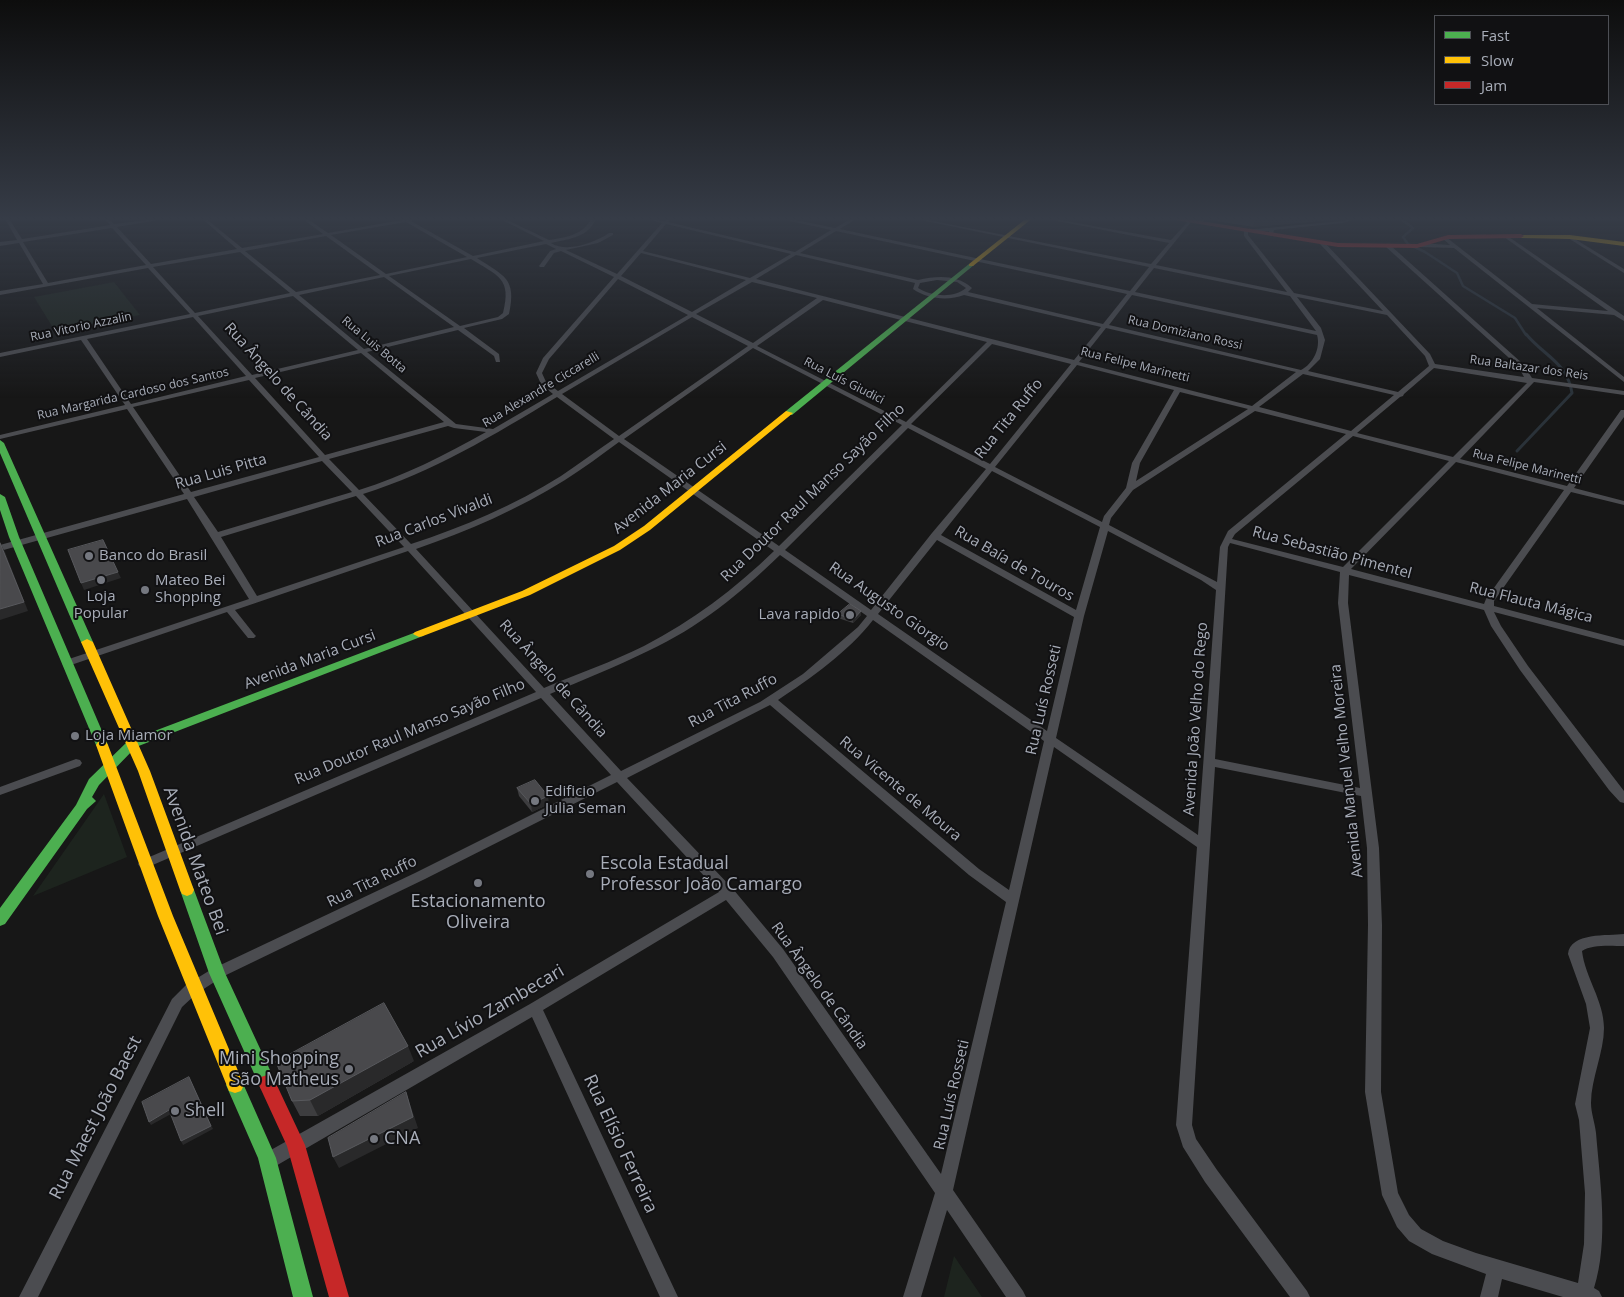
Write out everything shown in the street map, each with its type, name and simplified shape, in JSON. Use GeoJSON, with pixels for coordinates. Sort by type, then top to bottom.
{"type":"FeatureCollection","features":[{"type":"Feature","properties":{"kind":"main road","name":"Avenida Maria Cursi"},"geometry":{"type":"LineString","coordinates":[[0,920],[82,806],[84,798],[132,744],[526,593],[617,548],[647,528],[952,279]]}},
{"type":"Feature","properties":{"kind":"main road","name":"Avenida Mateo Bei"},"geometry":{"type":"LineString","coordinates":[[0,443],[132,744],[218,973],[296,1145],[339,1297]]}},
{"type":"Feature","properties":{"kind":"main road"},"geometry":{"type":"LineString","coordinates":[[0,497],[110,770],[192,987],[268,1161],[302,1297]]}},
{"type":"Feature","properties":{"kind":"street"},"geometry":{"type":"LineString","coordinates":[[43,278],[47,285]]}},
{"type":"Feature","properties":{"kind":"street"},"geometry":{"type":"LineString","coordinates":[[0,293],[88,278]]}},
{"type":"Feature","properties":{"kind":"street","name":"Rua Ângelo de Cândia"},"geometry":{"type":"LineString","coordinates":[[161,278],[324,458],[359,493],[728,893],[778,952],[1017,1297]]}},
{"type":"Feature","properties":{"kind":"street","name":"Rua Luis Botta"},"geometry":{"type":"LineString","coordinates":[[277,278],[449,423],[454,426],[494,431]]}},
{"type":"Feature","properties":{"kind":"street","name":"Rua Vitorio Azzalin"},"geometry":{"type":"LineString","coordinates":[[0,355],[379,278]]}},
{"type":"Feature","properties":{"kind":"street"},"geometry":{"type":"LineString","coordinates":[[389,278],[497,355],[498,361]]}},
{"type":"Feature","properties":{"kind":"street","name":"Rua Margarida Cardoso dos Santos"},"geometry":{"type":"LineString","coordinates":[[0,437],[504,316],[506,314],[509,292],[507,284],[501,278]]}},
{"type":"Feature","properties":{"kind":"street","name":"Rua Augusto Giorgio"},"geometry":{"type":"LineString","coordinates":[[615,278],[546,358],[540,378],[556,394],[1204,846]]}},
{"type":"Feature","properties":{"kind":"street","name":"Rua Luís Giudici"},"geometry":{"type":"LineString","coordinates":[[619,278],[1104,526],[1221,589]]}},
{"type":"Feature","properties":{"kind":"street","name":"Rua Felipe Marinetti"},"geometry":{"type":"LineString","coordinates":[[750,278],[1624,503]]}},
{"type":"Feature","properties":{"kind":"street","name":"Rua Alexandre Ciccarelli"},"geometry":{"type":"LineString","coordinates":[[215,536],[359,493],[424,469],[494,431],[750,278]]}},
{"type":"Feature","properties":{"kind":"street"},"geometry":{"type":"LineString","coordinates":[[900,278],[918,282],[937,278],[952,279],[968,285],[968,291],[964,293]]}},
{"type":"Feature","properties":{"kind":"street"},"geometry":{"type":"LineString","coordinates":[[1055,278],[1320,334]]}},
{"type":"Feature","properties":{"kind":"street","name":"Rua Tita Ruffo"},"geometry":{"type":"LineString","coordinates":[[218,973],[420,876],[771,700],[806,676],[860,629],[873,614],[1143,278]]}},
{"type":"Feature","properties":{"kind":"street"},"geometry":{"type":"LineString","coordinates":[[1210,278],[1389,314]]}},
{"type":"Feature","properties":{"kind":"street"},"geometry":{"type":"LineString","coordinates":[[1279,278],[1318,328],[1320,334]]}},
{"type":"Feature","properties":{"kind":"street"},"geometry":{"type":"LineString","coordinates":[[1227,540],[1231,533],[1401,395],[1432,366],[1428,355],[1355,278]]}},
{"type":"Feature","properties":{"kind":"street"},"geometry":{"type":"LineString","coordinates":[[1345,571],[1452,459],[1531,383],[1521,365],[1423,278]]}},
{"type":"Feature","properties":{"kind":"street"},"geometry":{"type":"LineString","coordinates":[[1495,278],[1624,380]]}},
{"type":"Feature","properties":{"kind":"street"},"geometry":{"type":"LineString","coordinates":[[1565,278],[1624,319]]}},
{"type":"Feature","properties":{"kind":"street"},"geometry":{"type":"LineString","coordinates":[[918,282],[915,285],[918,291],[932,295]]}},
{"type":"Feature","properties":{"kind":"street","name":"Rua Domiziano Rossi"},"geometry":{"type":"LineString","coordinates":[[932,295],[950,296],[964,293],[1401,395]]}},
{"type":"Feature","properties":{"kind":"street","name":"Rua Carlos Vivaldi"},"geometry":{"type":"LineString","coordinates":[[67,663],[454,533],[525,500],[563,478],[823,297]]}},
{"type":"Feature","properties":{"kind":"street"},"geometry":{"type":"LineString","coordinates":[[1531,306],[1624,313]]}},
{"type":"Feature","properties":{"kind":"street","name":"Rua Luís Rosseti"},"geometry":{"type":"LineString","coordinates":[[912,1297],[944,1190],[1079,616],[1104,526],[1116,505],[1130,488],[1254,408],[1308,369],[1317,359],[1322,340],[1320,334]]}},
{"type":"Feature","properties":{"kind":"street"},"geometry":{"type":"LineString","coordinates":[[83,338],[189,495],[255,600]]}},
{"type":"Feature","properties":{"kind":"street","name":"Rua Doutor Raul Manso Sayão Filho"},"geometry":{"type":"LineString","coordinates":[[144,864],[645,649],[679,631],[740,588],[781,550],[990,343],[995,341]]}},
{"type":"Feature","properties":{"kind":"street","name":"Rua Baltazar dos Reis"},"geometry":{"type":"LineString","coordinates":[[1432,366],[1624,393]]}},
{"type":"Feature","properties":{"kind":"street"},"geometry":{"type":"LineString","coordinates":[[1130,488],[1135,466],[1179,388]]}},
{"type":"Feature","properties":{"kind":"street"},"geometry":{"type":"LineString","coordinates":[[1624,412],[1489,601],[1488,608],[1496,626],[1524,668],[1624,799]]}},
{"type":"Feature","properties":{"kind":"street","name":"Rua Luis Pitta"},"geometry":{"type":"LineString","coordinates":[[0,548],[449,423]]}},
{"type":"Feature","properties":{"kind":"street"},"geometry":{"type":"LineString","coordinates":[[1135,466],[1144,471],[1157,471]]}},
{"type":"Feature","properties":{"kind":"street","name":"Rua Baía de Touros"},"geometry":{"type":"LineString","coordinates":[[935,535],[1079,616]]}},
{"type":"Feature","properties":{"kind":"street","name":"Rua Sebastião Pimentel"},"geometry":{"type":"LineString","coordinates":[[1227,540],[1430,593]]}},
{"type":"Feature","properties":{"kind":"street","name":"Avenida João Velho do Rego"},"geometry":{"type":"LineString","coordinates":[[1227,540],[1224,547],[1184,1125],[1189,1142],[1211,1176],[1301,1297]]}},
{"type":"Feature","properties":{"kind":"street","name":"Avenida Manuel Velho Moreira"},"geometry":{"type":"LineString","coordinates":[[1345,571],[1344,603],[1373,848],[1375,925],[1373,1092],[1390,1194],[1404,1221],[1414,1235],[1438,1248],[1496,1268],[1588,1295]]}},
{"type":"Feature","properties":{"kind":"street","name":"Rua Flauta Mágica"},"geometry":{"type":"LineString","coordinates":[[1430,593],[1624,643]]}},
{"type":"Feature","properties":{"kind":"street"},"geometry":{"type":"LineString","coordinates":[[229,608],[251,636]]}},
{"type":"Feature","properties":{"kind":"street","name":"Rua Vicente de Moura"},"geometry":{"type":"LineString","coordinates":[[771,700],[966,866],[999,891],[1012,898]]}},
{"type":"Feature","properties":{"kind":"street"},"geometry":{"type":"LineString","coordinates":[[1210,762],[1366,793]]}},
{"type":"Feature","properties":{"kind":"street"},"geometry":{"type":"LineString","coordinates":[[0,791],[76,763]]}},
{"type":"Feature","properties":{"kind":"street","name":"Rua Lívio Zambecari"},"geometry":{"type":"LineString","coordinates":[[268,1161],[535,1008],[728,893]]}},
{"type":"Feature","properties":{"kind":"street"},"geometry":{"type":"LineString","coordinates":[[0,905],[17,898]]}},
{"type":"Feature","properties":{"kind":"street"},"geometry":{"type":"LineString","coordinates":[[1588,1295],[1593,1244],[1593,1193],[1584,1104],[1597,1028],[1593,1004],[1575,954],[1578,946],[1624,940]]}},
{"type":"Feature","properties":{"kind":"street","name":"Rua Maest João Baest"},"geometry":{"type":"LineString","coordinates":[[28,1297],[177,1003],[192,987],[218,973]]}},
{"type":"Feature","properties":{"kind":"street","name":"Rua Elísio Ferreira"},"geometry":{"type":"LineString","coordinates":[[535,1008],[669,1297]]}},
{"type":"Feature","properties":{"kind":"street"},"geometry":{"type":"LineString","coordinates":[[1489,1297],[1496,1268]]}},
{"type":"Feature","properties":{"kind":"shaded area"},"geometry":{"type":"Polygon","coordinates":[[[114,282],[140,315],[55,331],[34,297],[114,282]]]}},
{"type":"Feature","properties":{"kind":"shaded area"},"geometry":{"type":"Polygon","coordinates":[[[104,794],[127,857],[33,896],[104,794]]]}},
{"type":"Feature","properties":{"kind":"shaded area"},"geometry":{"type":"Polygon","coordinates":[[[954,1256],[982,1297],[944,1297],[954,1256]]]}},
{"type":"Feature","properties":{"kind":"building"},"geometry":{"type":"Polygon","coordinates":[[[103,540],[118,572],[81,583],[68,550],[103,540]]]}},
{"type":"Feature","properties":{"kind":"building"},"geometry":{"type":"Polygon","coordinates":[[[0,543],[24,602],[0,609],[0,543]]]}},
{"type":"Feature","properties":{"kind":"building","name":"Lava rapido"},"geometry":{"type":"Polygon","coordinates":[[[850,604],[861,611],[853,620],[838,614],[850,604]]]}},
{"type":"Feature","properties":{"kind":"building"},"geometry":{"type":"Polygon","coordinates":[[[535,780],[548,796],[531,804],[517,788],[535,780]]]}},
{"type":"Feature","properties":{"kind":"building","name":"Mini Shopping São Matheus"},"geometry":{"type":"Polygon","coordinates":[[[384,1003],[408,1046],[310,1100],[292,1101],[276,1062],[384,1003]]]}},
{"type":"Feature","properties":{"kind":"building","name":"Shell"},"geometry":{"type":"Polygon","coordinates":[[[189,1077],[211,1126],[181,1141],[169,1110],[149,1122],[142,1102],[189,1077]]]}},
{"type":"Feature","properties":{"kind":"building"},"geometry":{"type":"Polygon","coordinates":[[[406,1092],[413,1117],[333,1157],[328,1138],[406,1092]]]}},
{"type":"Feature","properties":{"kind":"waterway"},"geometry":{"type":"LineString","coordinates":[[1459,278],[1463,286],[1515,318],[1526,335]]}},
{"type":"Feature","properties":{"kind":"waterway"},"geometry":{"type":"LineString","coordinates":[[1517,451],[1572,393],[1569,382],[1560,367],[1526,334]]}},
{"type":"Feature","properties":{"kind":"traffic: fast"},"geometry":{"type":"LineString","coordinates":[[789,413],[956,278]]}},
{"type":"Feature","properties":{"kind":"traffic: fast"},"geometry":{"type":"LineString","coordinates":[[0,443],[87,642]]}},
{"type":"Feature","properties":{"kind":"traffic: fast"},"geometry":{"type":"LineString","coordinates":[[0,497],[14,537],[102,745]]}},
{"type":"Feature","properties":{"kind":"traffic: fast"},"geometry":{"type":"LineString","coordinates":[[82,806],[94,782],[132,744],[419,634]]}},
{"type":"Feature","properties":{"kind":"traffic: fast"},"geometry":{"type":"LineString","coordinates":[[0,920],[82,806],[89,801]]}},
{"type":"Feature","properties":{"kind":"traffic: fast"},"geometry":{"type":"LineString","coordinates":[[187,890],[217,973],[267,1083]]}},
{"type":"Feature","properties":{"kind":"traffic: fast"},"geometry":{"type":"LineString","coordinates":[[235,1085],[267,1158],[303,1297]]}},
{"type":"Feature","properties":{"kind":"traffic: slow"},"geometry":{"type":"LineString","coordinates":[[419,634],[526,593],[617,548],[647,528],[789,413]]}},
{"type":"Feature","properties":{"kind":"traffic: slow"},"geometry":{"type":"LineString","coordinates":[[87,642],[144,771],[187,890]]}},
{"type":"Feature","properties":{"kind":"traffic: slow"},"geometry":{"type":"LineString","coordinates":[[102,745],[165,916],[235,1085]]}},
{"type":"Feature","properties":{"kind":"traffic: jam"},"geometry":{"type":"LineString","coordinates":[[267,1083],[296,1145],[339,1297]]}},
{"type":"Feature","properties":{"kind":"place","name":"Banco do Brasil"},"geometry":{"type":"Point","coordinates":[89,556]}},
{"type":"Feature","properties":{"kind":"place","name":"Loja Popular"},"geometry":{"type":"Point","coordinates":[101,580]}},
{"type":"Feature","properties":{"kind":"place","name":"Mateo Bei Shopping"},"geometry":{"type":"Point","coordinates":[145,590]}},
{"type":"Feature","properties":{"kind":"place","name":"Lava rapido"},"geometry":{"type":"Point","coordinates":[850,615]}},
{"type":"Feature","properties":{"kind":"place","name":"Loja Miamor"},"geometry":{"type":"Point","coordinates":[75,736]}},
{"type":"Feature","properties":{"kind":"place","name":"Edificio Julia Seman"},"geometry":{"type":"Point","coordinates":[535,801]}},
{"type":"Feature","properties":{"kind":"place","name":"Escola Estadual Professor João Camargo"},"geometry":{"type":"Point","coordinates":[590,874]}},
{"type":"Feature","properties":{"kind":"place","name":"Estacionamento Oliveira"},"geometry":{"type":"Point","coordinates":[478,883]}},
{"type":"Feature","properties":{"kind":"place","name":"Mini Shopping São Matheus"},"geometry":{"type":"Point","coordinates":[349,1069]}},
{"type":"Feature","properties":{"kind":"place","name":"Shell"},"geometry":{"type":"Point","coordinates":[175,1111]}},
{"type":"Feature","properties":{"kind":"place","name":"CNA"},"geometry":{"type":"Point","coordinates":[374,1139]}}]}
